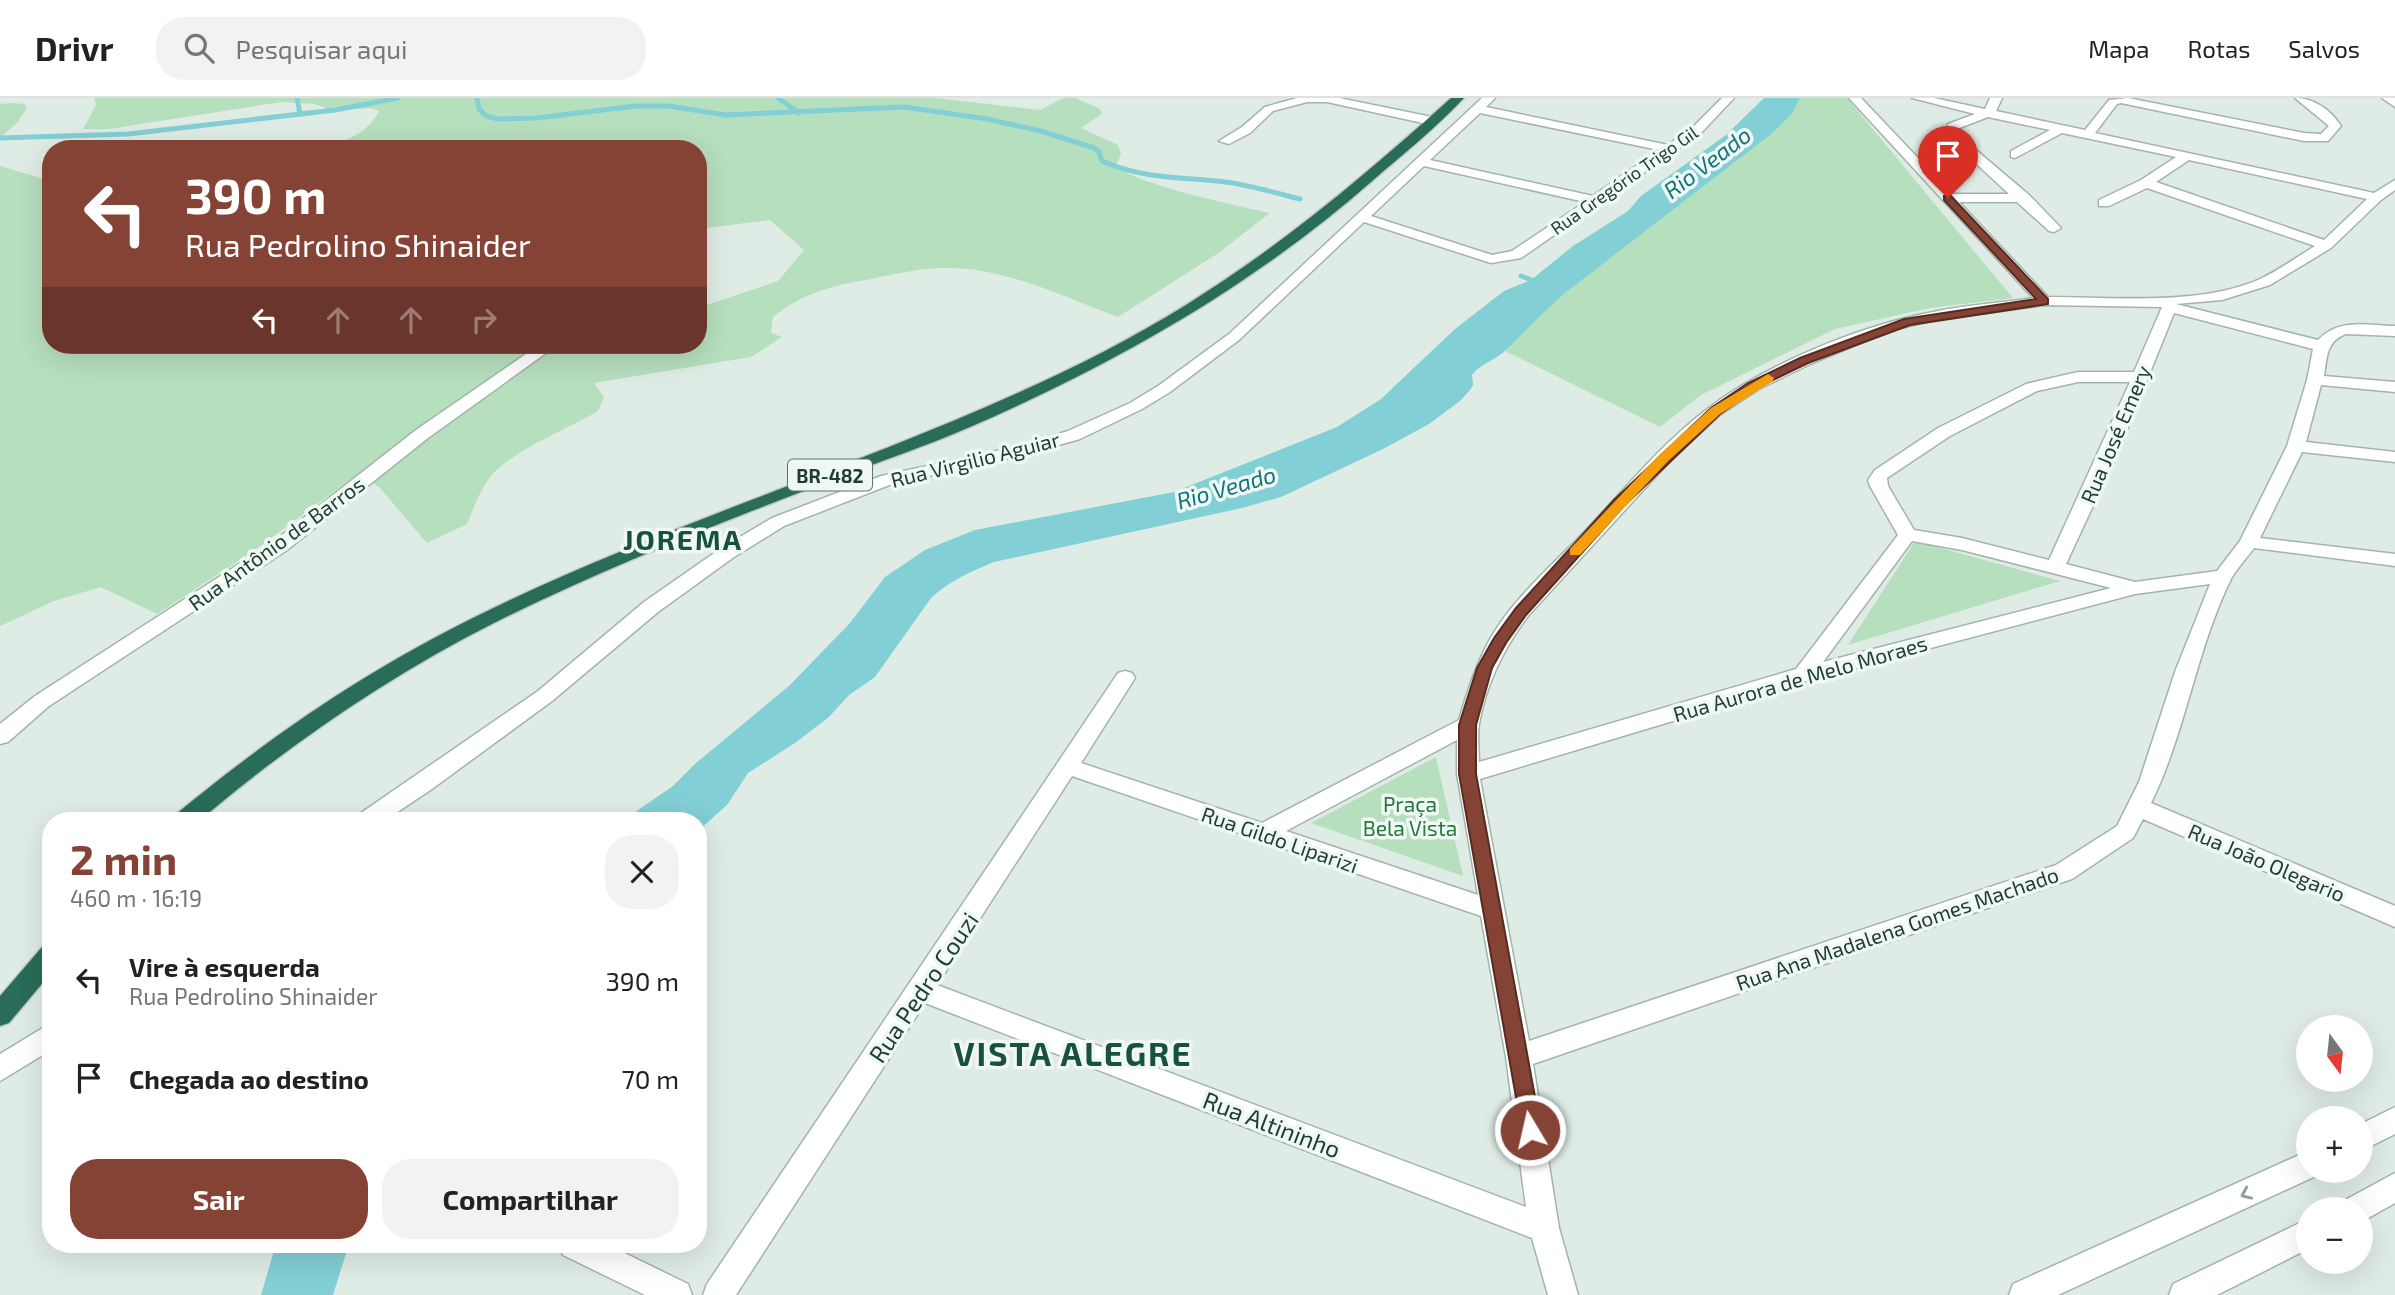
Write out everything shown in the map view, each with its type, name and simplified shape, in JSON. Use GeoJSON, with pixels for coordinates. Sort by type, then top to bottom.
{"type":"FeatureCollection","features":[{"type":"Feature","properties":{"kind":"highway","name":"BR-482"},"geometry":{"type":"LineString","coordinates":[[194,812],[296,729],[369,681],[441,640],[514,604],[637,550],[985,414],[1188,312],[1311,226],[1458,98]]}},
{"type":"Feature","properties":{"kind":"highway"},"geometry":{"type":"LineString","coordinates":[[0,1015],[42,966]]}},
{"type":"Feature","properties":{"kind":"street","name":"Rua Virgilio Aguiar"},"geometry":{"type":"LineString","coordinates":[[380,812],[435,776],[545,696],[651,607],[727,553],[778,522],[887,480],[1023,450],[1074,435],[1136,406],[1164,389],[1234,337],[1489,98]]}},
{"type":"Feature","properties":{"kind":"street","name":"Rua Gregório Trigo Gil"},"geometry":{"type":"LineString","coordinates":[[1361,217],[1491,259],[1516,255],[1697,131],[1727,98]]}},
{"type":"Feature","properties":{"kind":"street"},"geometry":{"type":"LineString","coordinates":[[1855,98],[2044,301]]}},
{"type":"Feature","properties":{"kind":"street"},"geometry":{"type":"LineString","coordinates":[[1918,98],[2376,197]]}},
{"type":"Feature","properties":{"kind":"street"},"geometry":{"type":"LineString","coordinates":[[1996,98],[1990,112],[1952,127],[1950,134],[2024,198],[2054,228]]}},
{"type":"Feature","properties":{"kind":"street"},"geometry":{"type":"LineString","coordinates":[[2088,134],[2113,102],[2121,100],[2304,137],[2324,138],[2335,125],[2330,118],[2301,98]]}},
{"type":"Feature","properties":{"kind":"street"},"geometry":{"type":"LineString","coordinates":[[2388,98],[2395,104]]}},
{"type":"Feature","properties":{"kind":"street"},"geometry":{"type":"LineString","coordinates":[[1224,141],[1245,130],[1269,109],[1307,99],[1327,99],[1432,121]]}},
{"type":"Feature","properties":{"kind":"street"},"geometry":{"type":"LineString","coordinates":[[1477,109],[1671,149]]}},
{"type":"Feature","properties":{"kind":"street"},"geometry":{"type":"LineString","coordinates":[[2014,154],[2062,128]]}},
{"type":"Feature","properties":{"kind":"street"},"geometry":{"type":"LineString","coordinates":[[2104,203],[2146,183],[2189,155]]}},
{"type":"Feature","properties":{"kind":"street"},"geometry":{"type":"LineString","coordinates":[[1419,161],[1595,200]]}},
{"type":"Feature","properties":{"kind":"street"},"geometry":{"type":"LineString","coordinates":[[2146,183],[2326,244]]}},
{"type":"Feature","properties":{"kind":"street"},"geometry":{"type":"LineString","coordinates":[[1563,1295],[1544,1228],[1519,1057],[1468,774],[1468,725],[1485,668],[1499,641],[1521,611],[1619,503],[1715,411],[1763,381],[1884,328],[1934,316],[2044,301],[2167,304],[2222,296],[2265,282],[2326,244],[2376,197],[2395,184]]}},
{"type":"Feature","properties":{"kind":"street"},"geometry":{"type":"LineString","coordinates":[[1948,198],[2024,198]]}},
{"type":"Feature","properties":{"kind":"street"},"geometry":{"type":"LineString","coordinates":[[2167,304],[2327,340],[2356,328],[2395,331]]}},
{"type":"Feature","properties":{"kind":"street","name":"Rua José Emery"},"geometry":{"type":"LineString","coordinates":[[2056,566],[2141,377],[2167,304]]}},
{"type":"Feature","properties":{"kind":"street","name":"Rua Ana Madalena Gomes Machado"},"geometry":{"type":"LineString","coordinates":[[1519,1057],[2064,872],[2125,832],[2150,782],[2185,672],[2224,576],[2249,542],[2296,446],[2327,340]]}},
{"type":"Feature","properties":{"kind":"street","name":"Rua Antônio de Barros"},"geometry":{"type":"LineString","coordinates":[[0,736],[42,701],[280,546],[422,434],[536,354]]}},
{"type":"Feature","properties":{"kind":"street"},"geometry":{"type":"LineString","coordinates":[[1803,674],[1907,535],[1879,486],[1877,480],[1881,474],[1944,432],[2032,387],[2078,377],[2141,377]]}},
{"type":"Feature","properties":{"kind":"street"},"geometry":{"type":"LineString","coordinates":[[2315,380],[2395,387]]}},
{"type":"Feature","properties":{"kind":"street"},"geometry":{"type":"LineString","coordinates":[[2296,446],[2395,457]]}},
{"type":"Feature","properties":{"kind":"street","name":"Rua Aurora de Melo Moraes"},"geometry":{"type":"LineString","coordinates":[[1907,535],[1962,544],[2135,588]]}},
{"type":"Feature","properties":{"kind":"street"},"geometry":{"type":"LineString","coordinates":[[2249,542],[2395,560]]}},
{"type":"Feature","properties":{"kind":"street","name":"Rua Aurora de Melo Moraes"},"geometry":{"type":"LineString","coordinates":[[1468,774],[1803,674],[2135,588],[2224,576]]}},
{"type":"Feature","properties":{"kind":"street","name":"Rua Pedro Couzi"},"geometry":{"type":"LineString","coordinates":[[718,1295],[1125,678]]}},
{"type":"Feature","properties":{"kind":"street"},"geometry":{"type":"LineString","coordinates":[[1264,833],[1468,725]]}},
{"type":"Feature","properties":{"kind":"street","name":"Rua Gildo Liparizi"},"geometry":{"type":"LineString","coordinates":[[1069,766],[1492,911]]}},
{"type":"Feature","properties":{"kind":"street","name":"Rua João Olegario"},"geometry":{"type":"LineString","coordinates":[[2138,807],[2395,917]]}},
{"type":"Feature","properties":{"kind":"street","name":"Rua Altininho"},"geometry":{"type":"LineString","coordinates":[[920,990],[1544,1228]]}},
{"type":"Feature","properties":{"kind":"street"},"geometry":{"type":"LineString","coordinates":[[0,1069],[42,1041]]}},
{"type":"Feature","properties":{"kind":"street"},"geometry":{"type":"LineString","coordinates":[[2373,1132],[2395,1120]]}},
{"type":"Feature","properties":{"kind":"street"},"geometry":{"type":"LineString","coordinates":[[2024,1295],[2296,1171]]}},
{"type":"Feature","properties":{"kind":"street"},"geometry":{"type":"LineString","coordinates":[[2373,1199],[2395,1186]]}},
{"type":"Feature","properties":{"kind":"street"},"geometry":{"type":"LineString","coordinates":[[2184,1295],[2296,1240]]}},
{"type":"Feature","properties":{"kind":"street"},"geometry":{"type":"LineString","coordinates":[[592,1253],[677,1295]]}},
{"type":"Feature","properties":{"kind":"green space"},"geometry":{"type":"Polygon","coordinates":[[[94,98],[935,98],[1040,110],[1063,98],[1076,98],[1100,109],[1102,114],[1081,128],[1118,145],[1121,154],[1117,164],[1125,171],[1162,186],[1270,213],[1217,254],[1118,317],[1012,278],[967,269],[917,270],[819,291],[773,317],[771,333],[782,337],[751,357],[594,383],[604,397],[598,411],[501,466],[484,487],[467,524],[427,543],[379,487],[359,473],[252,552],[157,614],[101,587],[54,601],[0,626],[0,166],[42,178],[42,354],[707,354],[707,305],[778,281],[804,250],[770,220],[707,228],[707,140],[345,140],[360,133],[379,111],[370,108],[334,111],[314,104],[282,102],[109,129],[83,129],[96,105],[94,98]]]}},
{"type":"Feature","properties":{"kind":"green space"},"geometry":{"type":"Polygon","coordinates":[[[1800,98],[1847,98],[2013,298],[1930,308],[1835,329],[1701,395],[1660,427],[1505,351],[1535,319],[1565,293],[1792,114],[1800,98]]]}},
{"type":"Feature","properties":{"kind":"green space"},"geometry":{"type":"Polygon","coordinates":[[[0,104],[24,104],[27,108],[17,123],[0,138],[0,104]]]}},
{"type":"Feature","properties":{"kind":"green space"},"geometry":{"type":"Polygon","coordinates":[[[1915,541],[2060,581],[1848,645],[1915,541]]]}},
{"type":"Feature","properties":{"kind":"green space","name":"Praça Bela Vista"},"geometry":{"type":"Polygon","coordinates":[[[1436,757],[1463,876],[1311,823],[1436,757]]]}},
{"type":"Feature","properties":{"kind":"water","name":"Rio Veado"},"geometry":{"type":"Polygon","coordinates":[[[1764,98],[1800,98],[1792,114],[1771,134],[1565,293],[1504,352],[1476,371],[1472,375],[1473,385],[1470,390],[1429,424],[1281,497],[1242,508],[994,562],[969,573],[945,586],[931,598],[875,677],[849,695],[829,717],[795,743],[748,773],[727,805],[707,823],[707,812],[635,812],[673,786],[696,763],[789,686],[850,623],[885,577],[925,550],[975,530],[1174,492],[1337,427],[1381,399],[1455,329],[1504,291],[1531,280],[1573,246],[1628,211],[1641,196],[1726,135],[1764,98]]]}},
{"type":"Feature","properties":{"kind":"water"},"geometry":{"type":"Polygon","coordinates":[[[273,1253],[346,1253],[333,1295],[261,1295],[273,1253]]]}},
{"type":"Feature","properties":{"kind":"waterway"},"geometry":{"type":"LineString","coordinates":[[297,98],[300,114]]}},
{"type":"Feature","properties":{"kind":"waterway"},"geometry":{"type":"LineString","coordinates":[[0,138],[128,134],[335,110],[398,98]]}},
{"type":"Feature","properties":{"kind":"waterway"},"geometry":{"type":"LineString","coordinates":[[477,98],[479,109],[486,116],[498,119],[537,118],[636,106],[669,106],[725,115],[797,112]]}},
{"type":"Feature","properties":{"kind":"waterway"},"geometry":{"type":"LineString","coordinates":[[778,98],[797,112]]}},
{"type":"Feature","properties":{"kind":"waterway"},"geometry":{"type":"LineString","coordinates":[[797,112],[904,107],[987,119],[1041,131],[1094,148],[1099,152],[1102,161],[1132,171],[1234,183],[1300,199]]}},
{"type":"Feature","properties":{"kind":"waterway"},"geometry":{"type":"LineString","coordinates":[[1521,276],[1542,284]]}},
{"type":"Feature","properties":{"kind":"slow traffic"},"geometry":{"type":"LineString","coordinates":[[1575,552],[1619,503],[1715,411],[1768,378]]}},
{"type":"Feature","properties":{"kind":"district","name":"JOREMA"},"geometry":{"type":"Point","coordinates":[683,539]}},
{"type":"Feature","properties":{"kind":"district","name":"VISTA ALEGRE"},"geometry":{"type":"Point","coordinates":[1073,1053]}},
{"type":"Feature","properties":{"kind":"route"},"geometry":{"type":"LineString","coordinates":[[1530,1130],[1468,774],[1468,725],[1485,668],[1499,641],[1521,611],[1619,503],[1715,411],[1753,386],[1804,361],[1884,328],[1934,316],[2044,301],[1948,198]]}}]}
